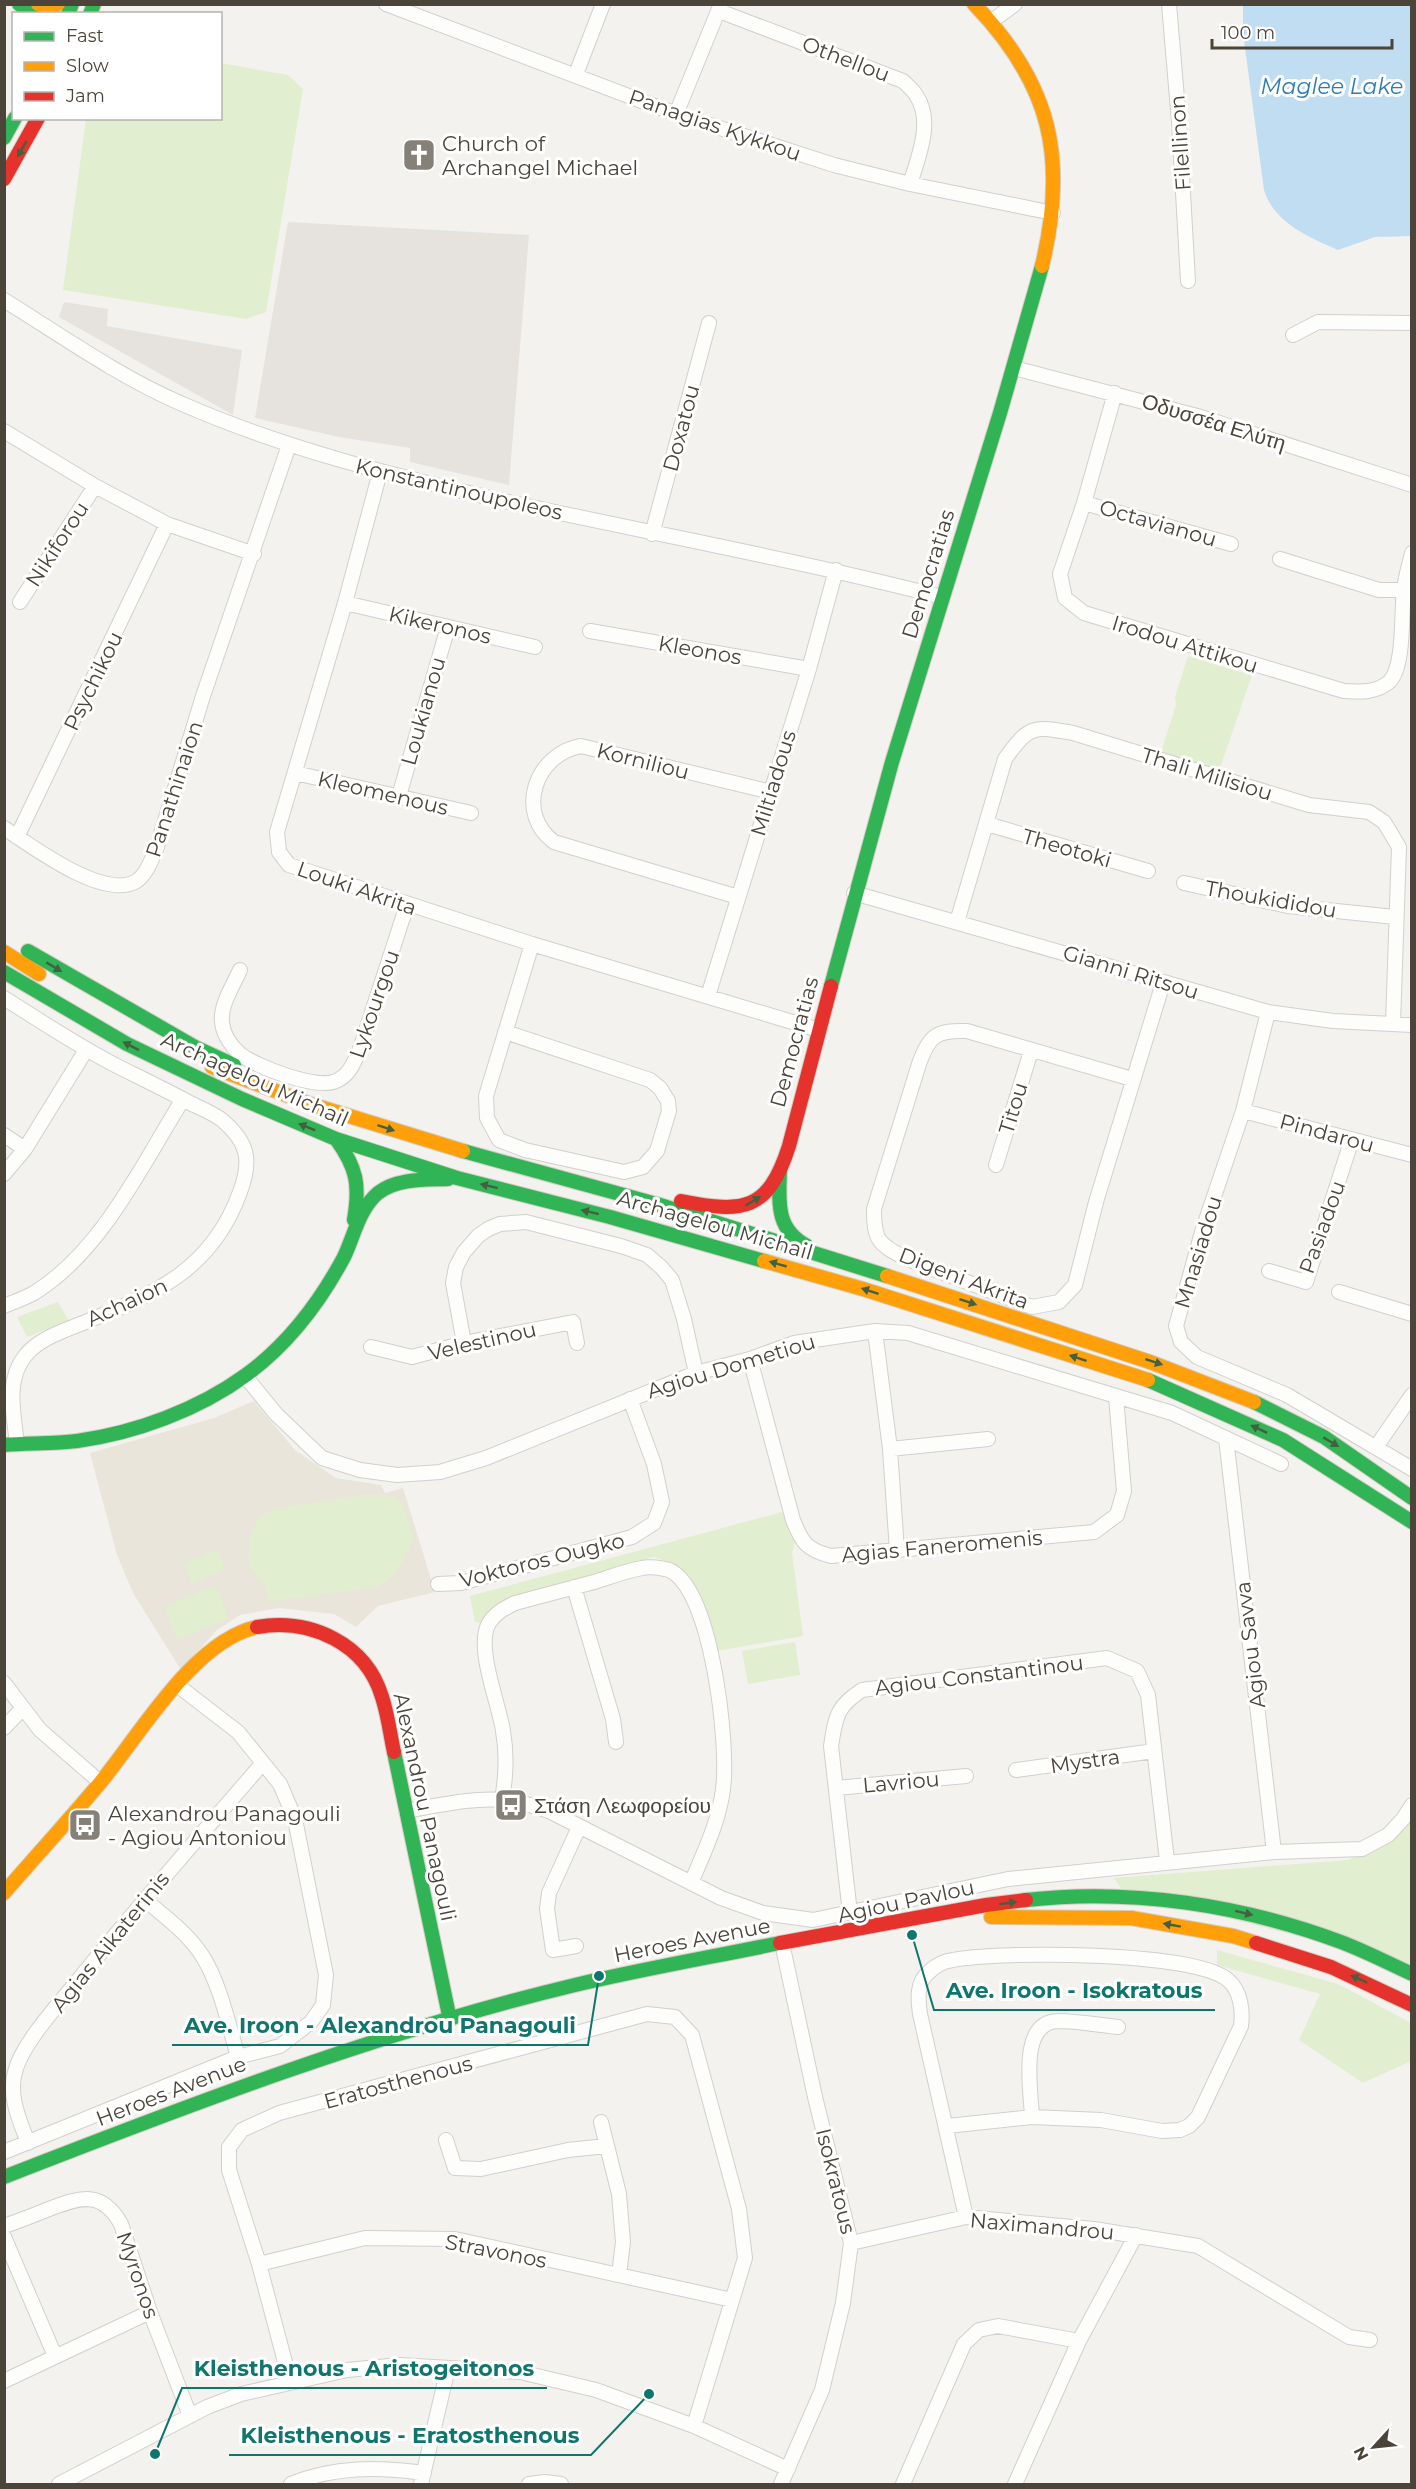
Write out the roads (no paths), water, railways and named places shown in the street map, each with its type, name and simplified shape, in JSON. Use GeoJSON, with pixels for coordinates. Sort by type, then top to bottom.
{"type":"FeatureCollection","features":[{"type":"Feature","properties":{"kind":"main road"},"geometry":{"type":"LineString","coordinates":[[38,4],[58,4]]}},
{"type":"Feature","properties":{"kind":"main road","name":"Democratias"},"geometry":{"type":"LineString","coordinates":[[842,1260],[797,1242],[788,1233],[780,1210],[780,1170],[808,1074],[854,893],[1043,268],[1053,213],[1055,170],[1045,112],[1023,68],[992,21],[974,4]]}},
{"type":"Feature","properties":{"kind":"main road"},"geometry":{"type":"LineString","coordinates":[[4,138],[14,120]]}},
{"type":"Feature","properties":{"kind":"main road"},"geometry":{"type":"LineString","coordinates":[[4,179],[37,120]]}},
{"type":"Feature","properties":{"kind":"main road"},"geometry":{"type":"LineString","coordinates":[[4,936],[195,1047],[253,1073],[311,1103]]}},
{"type":"Feature","properties":{"kind":"main road"},"geometry":{"type":"LineString","coordinates":[[4,952],[56,984]]}},
{"type":"Feature","properties":{"kind":"main road","name":"Archagelou Michail"},"geometry":{"type":"LineString","coordinates":[[4,972],[36,993],[127,1044],[278,1116],[336,1139],[457,1178],[610,1217],[834,1280],[1162,1385],[1283,1440],[1346,1479],[1408,1527]]}},
{"type":"Feature","properties":{"kind":"main road"},"geometry":{"type":"LineString","coordinates":[[4,987],[121,1054],[169,1077],[248,1111],[278,1116]]}},
{"type":"Feature","properties":{"kind":"main road","name":"Archagelou Michail"},"geometry":{"type":"LineString","coordinates":[[161,1044],[248,1082],[422,1140],[614,1192],[842,1260],[1170,1367],[1295,1421],[1365,1462],[1412,1498]]}},
{"type":"Feature","properties":{"kind":"main road"},"geometry":{"type":"LineString","coordinates":[[336,1139],[349,1157],[359,1185],[351,1237]]}},
{"type":"Feature","properties":{"kind":"main road","name":"Democratias"},"geometry":{"type":"LineString","coordinates":[[614,1192],[682,1201],[727,1210],[749,1205],[764,1194],[780,1170]]}},
{"type":"Feature","properties":{"kind":"main road"},"geometry":{"type":"LineString","coordinates":[[11,1444],[79,1441],[151,1422],[211,1397],[245,1376],[277,1349],[309,1314],[327,1288],[345,1254],[368,1202],[379,1192],[396,1183],[457,1178]]}},
{"type":"Feature","properties":{"kind":"main road"},"geometry":{"type":"LineString","coordinates":[[1365,1462],[1412,1486]]}},
{"type":"Feature","properties":{"kind":"main road","name":"Alexandrou Panagouli"},"geometry":{"type":"LineString","coordinates":[[4,1893],[100,1782],[177,1684],[200,1660],[222,1643],[247,1630],[267,1626],[292,1626],[323,1631],[344,1642],[362,1659],[382,1696],[450,2020]]}},
{"type":"Feature","properties":{"kind":"main road","name":"Heroes Avenue"},"geometry":{"type":"LineString","coordinates":[[4,2177],[226,2091],[450,2020],[574,1985],[986,1905],[1045,1898],[1135,1896],[1241,1912],[1341,1942],[1412,1974]]}},
{"type":"Feature","properties":{"kind":"main road","name":"Heroes Avenue"},"geometry":{"type":"LineString","coordinates":[[951,1913],[988,1917],[1131,1918],[1233,1936],[1331,1967],[1412,2004]]}},
{"type":"Feature","properties":{"kind":"street","name":"Panagias Kykkou"},"geometry":{"type":"LineString","coordinates":[[386,4],[676,114],[834,165],[910,184],[1053,213]]}},
{"type":"Feature","properties":{"kind":"street"},"geometry":{"type":"LineString","coordinates":[[576,75],[603,4]]}},
{"type":"Feature","properties":{"kind":"street"},"geometry":{"type":"LineString","coordinates":[[992,21],[1015,4]]}},
{"type":"Feature","properties":{"kind":"street","name":"Filellinon"},"geometry":{"type":"LineString","coordinates":[[1169,4],[1179,122],[1188,281]]}},
{"type":"Feature","properties":{"kind":"street"},"geometry":{"type":"LineString","coordinates":[[676,114],[720,8]]}},
{"type":"Feature","properties":{"kind":"street","name":"Othellou"},"geometry":{"type":"LineString","coordinates":[[720,8],[903,81],[917,96],[924,116],[922,143],[910,184]]}},
{"type":"Feature","properties":{"kind":"street","name":"Konstantinoupoleos"},"geometry":{"type":"LineString","coordinates":[[4,300],[119,372],[179,403],[290,445],[380,472],[652,534],[836,570],[942,597]]}},
{"type":"Feature","properties":{"kind":"street"},"geometry":{"type":"LineString","coordinates":[[1293,335],[1318,322],[1412,323]]}},
{"type":"Feature","properties":{"kind":"street","name":"Doxatou"},"geometry":{"type":"LineString","coordinates":[[652,534],[709,323]]}},
{"type":"Feature","properties":{"kind":"street","name":"Οδυσσέα Ελύτη"},"geometry":{"type":"LineString","coordinates":[[1014,369],[1115,393],[1201,417],[1412,485]]}},
{"type":"Feature","properties":{"kind":"street","name":"Irodou Attikou"},"geometry":{"type":"LineString","coordinates":[[1115,393],[1084,503],[1060,574],[1065,598],[1084,613],[1344,691],[1377,690],[1390,681],[1397,666],[1404,590],[1412,554]]}},
{"type":"Feature","properties":{"kind":"street"},"geometry":{"type":"LineString","coordinates":[[6,434],[95,486],[168,524],[254,554]]}},
{"type":"Feature","properties":{"kind":"street","name":"Panathinaion"},"geometry":{"type":"LineString","coordinates":[[4,828],[99,883],[121,886],[136,881],[148,868],[158,847],[203,696],[290,445]]}},
{"type":"Feature","properties":{"kind":"street","name":"Louki Akrita"},"geometry":{"type":"LineString","coordinates":[[380,472],[345,603],[277,832],[279,852],[289,865],[532,944],[819,1030]]}},
{"type":"Feature","properties":{"kind":"street","name":"Nikiforou"},"geometry":{"type":"LineString","coordinates":[[20,602],[95,486]]}},
{"type":"Feature","properties":{"kind":"street","name":"Octavianou"},"geometry":{"type":"LineString","coordinates":[[1084,503],[1231,544]]}},
{"type":"Feature","properties":{"kind":"street","name":"Psychikou"},"geometry":{"type":"LineString","coordinates":[[17,837],[168,524]]}},
{"type":"Feature","properties":{"kind":"street"},"geometry":{"type":"LineString","coordinates":[[1280,559],[1379,590],[1404,590]]}},
{"type":"Feature","properties":{"kind":"street","name":"Miltiadous"},"geometry":{"type":"LineString","coordinates":[[708,996],[809,669],[836,570]]}},
{"type":"Feature","properties":{"kind":"street","name":"Kikeronos"},"geometry":{"type":"LineString","coordinates":[[345,603],[535,647]]}},
{"type":"Feature","properties":{"kind":"street","name":"Loukianou"},"geometry":{"type":"LineString","coordinates":[[399,796],[448,627]]}},
{"type":"Feature","properties":{"kind":"street","name":"Kleonos"},"geometry":{"type":"LineString","coordinates":[[590,631],[809,669]]}},
{"type":"Feature","properties":{"kind":"street","name":"Thali Milisiou"},"geometry":{"type":"LineString","coordinates":[[957,922],[1005,759],[1020,738],[1041,727],[1073,733],[1309,805],[1369,812],[1384,822],[1399,847],[1393,1024]]}},
{"type":"Feature","properties":{"kind":"street","name":"Korniliou"},"geometry":{"type":"LineString","coordinates":[[738,897],[554,842],[538,826],[533,811],[537,785],[542,772],[554,756],[562,751],[581,746],[771,792]]}},
{"type":"Feature","properties":{"kind":"street","name":"Kleomenous"},"geometry":{"type":"LineString","coordinates":[[295,773],[471,813]]}},
{"type":"Feature","properties":{"kind":"street","name":"Theotoki"},"geometry":{"type":"LineString","coordinates":[[987,824],[1148,871]]}},
{"type":"Feature","properties":{"kind":"street","name":"Thoukididou"},"geometry":{"type":"LineString","coordinates":[[1184,883],[1288,906],[1395,917]]}},
{"type":"Feature","properties":{"kind":"street","name":"Gianni Ritsou"},"geometry":{"type":"LineString","coordinates":[[854,893],[1268,1012],[1333,1021],[1412,1025]]}},
{"type":"Feature","properties":{"kind":"street","name":"Lykourgou"},"geometry":{"type":"LineString","coordinates":[[240,970],[223,1013],[224,1032],[230,1044],[241,1055],[307,1082],[324,1084],[338,1081],[350,1071],[360,1049],[407,905]]}},
{"type":"Feature","properties":{"kind":"street"},"geometry":{"type":"LineString","coordinates":[[505,1032],[650,1080],[660,1088],[668,1101],[669,1111],[657,1151],[643,1167],[624,1172],[525,1150],[499,1140],[487,1118],[486,1096],[505,1032],[532,944]]}},
{"type":"Feature","properties":{"kind":"street","name":"Digeni Akrita"},"geometry":{"type":"LineString","coordinates":[[1132,1079],[967,1031],[945,1030],[927,1042],[874,1209],[874,1231],[885,1247],[905,1258],[1032,1307],[1059,1302],[1075,1285],[1095,1203],[1163,983]]}},
{"type":"Feature","properties":{"kind":"street","name":"Achaion"},"geometry":{"type":"LineString","coordinates":[[4,998],[86,1050],[220,1119],[243,1144],[248,1158],[247,1173],[224,1226],[198,1259],[174,1281],[149,1295],[43,1341],[26,1354],[17,1368],[12,1389],[11,1444]]}},
{"type":"Feature","properties":{"kind":"street","name":"Mnasiadou"},"geometry":{"type":"LineString","coordinates":[[1268,1012],[1243,1111],[1202,1232],[1176,1326],[1180,1342],[1197,1357],[1287,1395],[1412,1469]]}},
{"type":"Feature","properties":{"kind":"street"},"geometry":{"type":"LineString","coordinates":[[4,1174],[25,1149],[86,1050]]}},
{"type":"Feature","properties":{"kind":"street","name":"Titou"},"geometry":{"type":"LineString","coordinates":[[996,1165],[1030,1051]]}},
{"type":"Feature","properties":{"kind":"street"},"geometry":{"type":"LineString","coordinates":[[4,1306],[40,1289],[64,1271],[82,1253],[103,1228],[183,1099]]}},
{"type":"Feature","properties":{"kind":"street","name":"Pindarou"},"geometry":{"type":"LineString","coordinates":[[1243,1111],[1412,1155]]}},
{"type":"Feature","properties":{"kind":"street"},"geometry":{"type":"LineString","coordinates":[[4,1135],[25,1149]]}},
{"type":"Feature","properties":{"kind":"street","name":"Pasiadou"},"geometry":{"type":"LineString","coordinates":[[1269,1271],[1306,1282],[1352,1139]]}},
{"type":"Feature","properties":{"kind":"street"},"geometry":{"type":"LineString","coordinates":[[464,1343],[453,1283],[456,1267],[464,1252],[478,1236],[500,1224],[526,1222],[621,1246],[647,1255],[661,1267],[672,1280],[684,1319],[696,1373]]}},
{"type":"Feature","properties":{"kind":"street"},"geometry":{"type":"LineString","coordinates":[[1339,1292],[1412,1314]]}},
{"type":"Feature","properties":{"kind":"street","name":"Velestinou"},"geometry":{"type":"LineString","coordinates":[[370,1347],[412,1357],[464,1343],[573,1322],[577,1343]]}},
{"type":"Feature","properties":{"kind":"street"},"geometry":{"type":"LineString","coordinates":[[875,1331],[890,1449],[897,1551]]}},
{"type":"Feature","properties":{"kind":"street","name":"Agiou Dometiou"},"geometry":{"type":"LineString","coordinates":[[245,1376],[283,1422],[322,1458],[360,1470],[397,1475],[440,1472],[486,1458],[696,1373],[750,1359],[794,1343],[875,1331],[908,1333],[1172,1413],[1281,1464]]}},
{"type":"Feature","properties":{"kind":"street","name":"Agias Faneromenis"},"geometry":{"type":"LineString","coordinates":[[750,1359],[800,1540],[815,1552],[831,1556],[1094,1532],[1117,1515],[1124,1491],[1116,1397]]}},
{"type":"Feature","properties":{"kind":"street"},"geometry":{"type":"LineString","coordinates":[[1376,1447],[1412,1395]]}},
{"type":"Feature","properties":{"kind":"street","name":"Voktoros Ougko"},"geometry":{"type":"LineString","coordinates":[[438,1584],[461,1583],[632,1537],[654,1522],[662,1502],[654,1464],[630,1399]]}},
{"type":"Feature","properties":{"kind":"street","name":"Agiou Savva"},"geometry":{"type":"LineString","coordinates":[[1226,1438],[1274,1852]]}},
{"type":"Feature","properties":{"kind":"street"},"geometry":{"type":"LineString","coordinates":[[890,1449],[988,1439]]}},
{"type":"Feature","properties":{"kind":"street"},"geometry":{"type":"LineString","coordinates":[[502,1799],[506,1775],[504,1732],[484,1647],[489,1624],[499,1612],[515,1603],[644,1567],[669,1570],[684,1584],[699,1610],[719,1694],[724,1729],[724,1779],[718,1815],[692,1883]]}},
{"type":"Feature","properties":{"kind":"street"},"geometry":{"type":"LineString","coordinates":[[574,1587],[613,1719],[616,1742]]}},
{"type":"Feature","properties":{"kind":"street","name":"Agiou Constantinou"},"geometry":{"type":"LineString","coordinates":[[850,1913],[831,1746],[835,1722],[843,1702],[862,1690],[1107,1658],[1137,1671],[1148,1695],[1167,1861]]}},
{"type":"Feature","properties":{"kind":"street"},"geometry":{"type":"LineString","coordinates":[[4,1683],[40,1730],[100,1782]]}},
{"type":"Feature","properties":{"kind":"street"},"geometry":{"type":"LineString","coordinates":[[4,2152],[238,2057],[280,2046],[311,2022],[323,2005],[326,1976],[295,1819],[280,1785],[238,1732],[177,1684]]}},
{"type":"Feature","properties":{"kind":"street"},"geometry":{"type":"LineString","coordinates":[[4,1728],[22,1709]]}},
{"type":"Feature","properties":{"kind":"street","name":"Mystra"},"geometry":{"type":"LineString","coordinates":[[1016,1770],[1154,1751]]}},
{"type":"Feature","properties":{"kind":"street","name":"Agias Aikaterinis"},"geometry":{"type":"LineString","coordinates":[[28,2143],[15,2105],[13,2089],[15,2072],[23,2052],[52,2012],[144,1899],[263,1763]]}},
{"type":"Feature","properties":{"kind":"street","name":"Lavriou"},"geometry":{"type":"LineString","coordinates":[[836,1788],[966,1776]]}},
{"type":"Feature","properties":{"kind":"street","name":"Agiou Pavlou"},"geometry":{"type":"LineString","coordinates":[[406,1811],[454,1803],[502,1799],[549,1811],[721,1898],[763,1913],[813,1920],[1008,1879],[1167,1861],[1274,1852],[1362,1850],[1388,1835],[1412,1805]]}},
{"type":"Feature","properties":{"kind":"street"},"geometry":{"type":"LineString","coordinates":[[576,1946],[553,1950],[547,1909],[554,1880],[579,1827]]}},
{"type":"Feature","properties":{"kind":"street"},"geometry":{"type":"LineString","coordinates":[[144,1899],[175,1925],[203,1957],[222,2001],[238,2057]]}},
{"type":"Feature","properties":{"kind":"street","name":"Isokratous"},"geometry":{"type":"LineString","coordinates":[[781,2484],[822,2390],[843,2303],[851,2242],[815,2097],[782,1943]]}},
{"type":"Feature","properties":{"kind":"street"},"geometry":{"type":"LineString","coordinates":[[947,2126],[1032,2116],[1101,2120],[1162,2131],[1180,2130],[1190,2126],[1198,2117],[1241,2026],[1242,2014],[1236,1991],[1228,1980],[1203,1967],[1065,1954],[1006,1955],[952,1960],[926,1973],[920,1983],[918,1997],[920,2014],[966,2217]]}},
{"type":"Feature","properties":{"kind":"street","name":"Eratosthenous"},"geometry":{"type":"LineString","coordinates":[[290,2381],[259,2264],[229,2170],[229,2147],[242,2130],[279,2114],[647,2014],[675,2017],[692,2035],[739,2209],[744,2258],[694,2426]]}},
{"type":"Feature","properties":{"kind":"street"},"geometry":{"type":"LineString","coordinates":[[1032,2116],[1030,2046],[1034,2034],[1044,2024],[1056,2021],[1118,2027]]}},
{"type":"Feature","properties":{"kind":"street"},"geometry":{"type":"LineString","coordinates":[[601,2122],[619,2194],[623,2242],[619,2275]]}},
{"type":"Feature","properties":{"kind":"street"},"geometry":{"type":"LineString","coordinates":[[446,2140],[455,2168],[481,2169],[568,2150],[606,2146]]}},
{"type":"Feature","properties":{"kind":"street","name":"Myronos"},"geometry":{"type":"LineString","coordinates":[[4,2226],[77,2198],[93,2199],[115,2212],[190,2416]]}},
{"type":"Feature","properties":{"kind":"street","name":"Naximandrou"},"geometry":{"type":"LineString","coordinates":[[851,2242],[966,2217],[1094,2229],[1198,2246],[1349,2337],[1370,2340]]}},
{"type":"Feature","properties":{"kind":"street"},"geometry":{"type":"LineString","coordinates":[[1015,2484],[1080,2341],[1136,2235]]}},
{"type":"Feature","properties":{"kind":"street"},"geometry":{"type":"LineString","coordinates":[[4,2237],[56,2356]]}},
{"type":"Feature","properties":{"kind":"street","name":"Stravonos"},"geometry":{"type":"LineString","coordinates":[[259,2264],[365,2238],[455,2240],[732,2300]]}},
{"type":"Feature","properties":{"kind":"street"},"geometry":{"type":"LineString","coordinates":[[4,2380],[150,2312]]}},
{"type":"Feature","properties":{"kind":"street"},"geometry":{"type":"LineString","coordinates":[[903,2484],[964,2344],[979,2330],[999,2326],[1080,2341]]}},
{"type":"Feature","properties":{"kind":"street"},"geometry":{"type":"LineString","coordinates":[[59,2484],[190,2416],[241,2394],[290,2381],[347,2370],[400,2365],[520,2372],[596,2390],[694,2426],[788,2469]]}},
{"type":"Feature","properties":{"kind":"street"},"geometry":{"type":"LineString","coordinates":[[291,2484],[349,2469],[390,2469],[423,2478],[448,2368]]}},
{"type":"Feature","properties":{"kind":"street"},"geometry":{"type":"LineString","coordinates":[[529,2484],[544,2482],[561,2484]]}},
{"type":"Feature","properties":{"kind":"water","name":"Maglee Lake"},"geometry":{"type":"Polygon","coordinates":[[[1243,5],[1411,5],[1411,236],[1375,237],[1338,250],[1294,228],[1269,202],[1264,190],[1243,33],[1243,5]]]}},
{"type":"Feature","properties":{"kind":"place","name":"Church of Archangel Michael"},"geometry":{"type":"Point","coordinates":[419,155]}},
{"type":"Feature","properties":{"kind":"place","name":"Στάση Λεωφορείου"},"geometry":{"type":"Point","coordinates":[511,1805]}},
{"type":"Feature","properties":{"kind":"place","name":"Alexandrou Panagouli - Agiou Antoniou"},"geometry":{"type":"Point","coordinates":[85,1825]}},
{"type":"Feature","properties":{"kind":"place","name":"Ave. Iroon - Isokratous"},"geometry":{"type":"Point","coordinates":[912,1935]}},
{"type":"Feature","properties":{"kind":"place","name":"Ave. Iroon - Alexandrou Panagouli"},"geometry":{"type":"Point","coordinates":[599,1976]}},
{"type":"Feature","properties":{"kind":"place","name":"Kleisthenous - Eratosthenous"},"geometry":{"type":"Point","coordinates":[649,2394]}},
{"type":"Feature","properties":{"kind":"place","name":"Kleisthenous - Aristogeitonos"},"geometry":{"type":"Point","coordinates":[155,2454]}}]}
